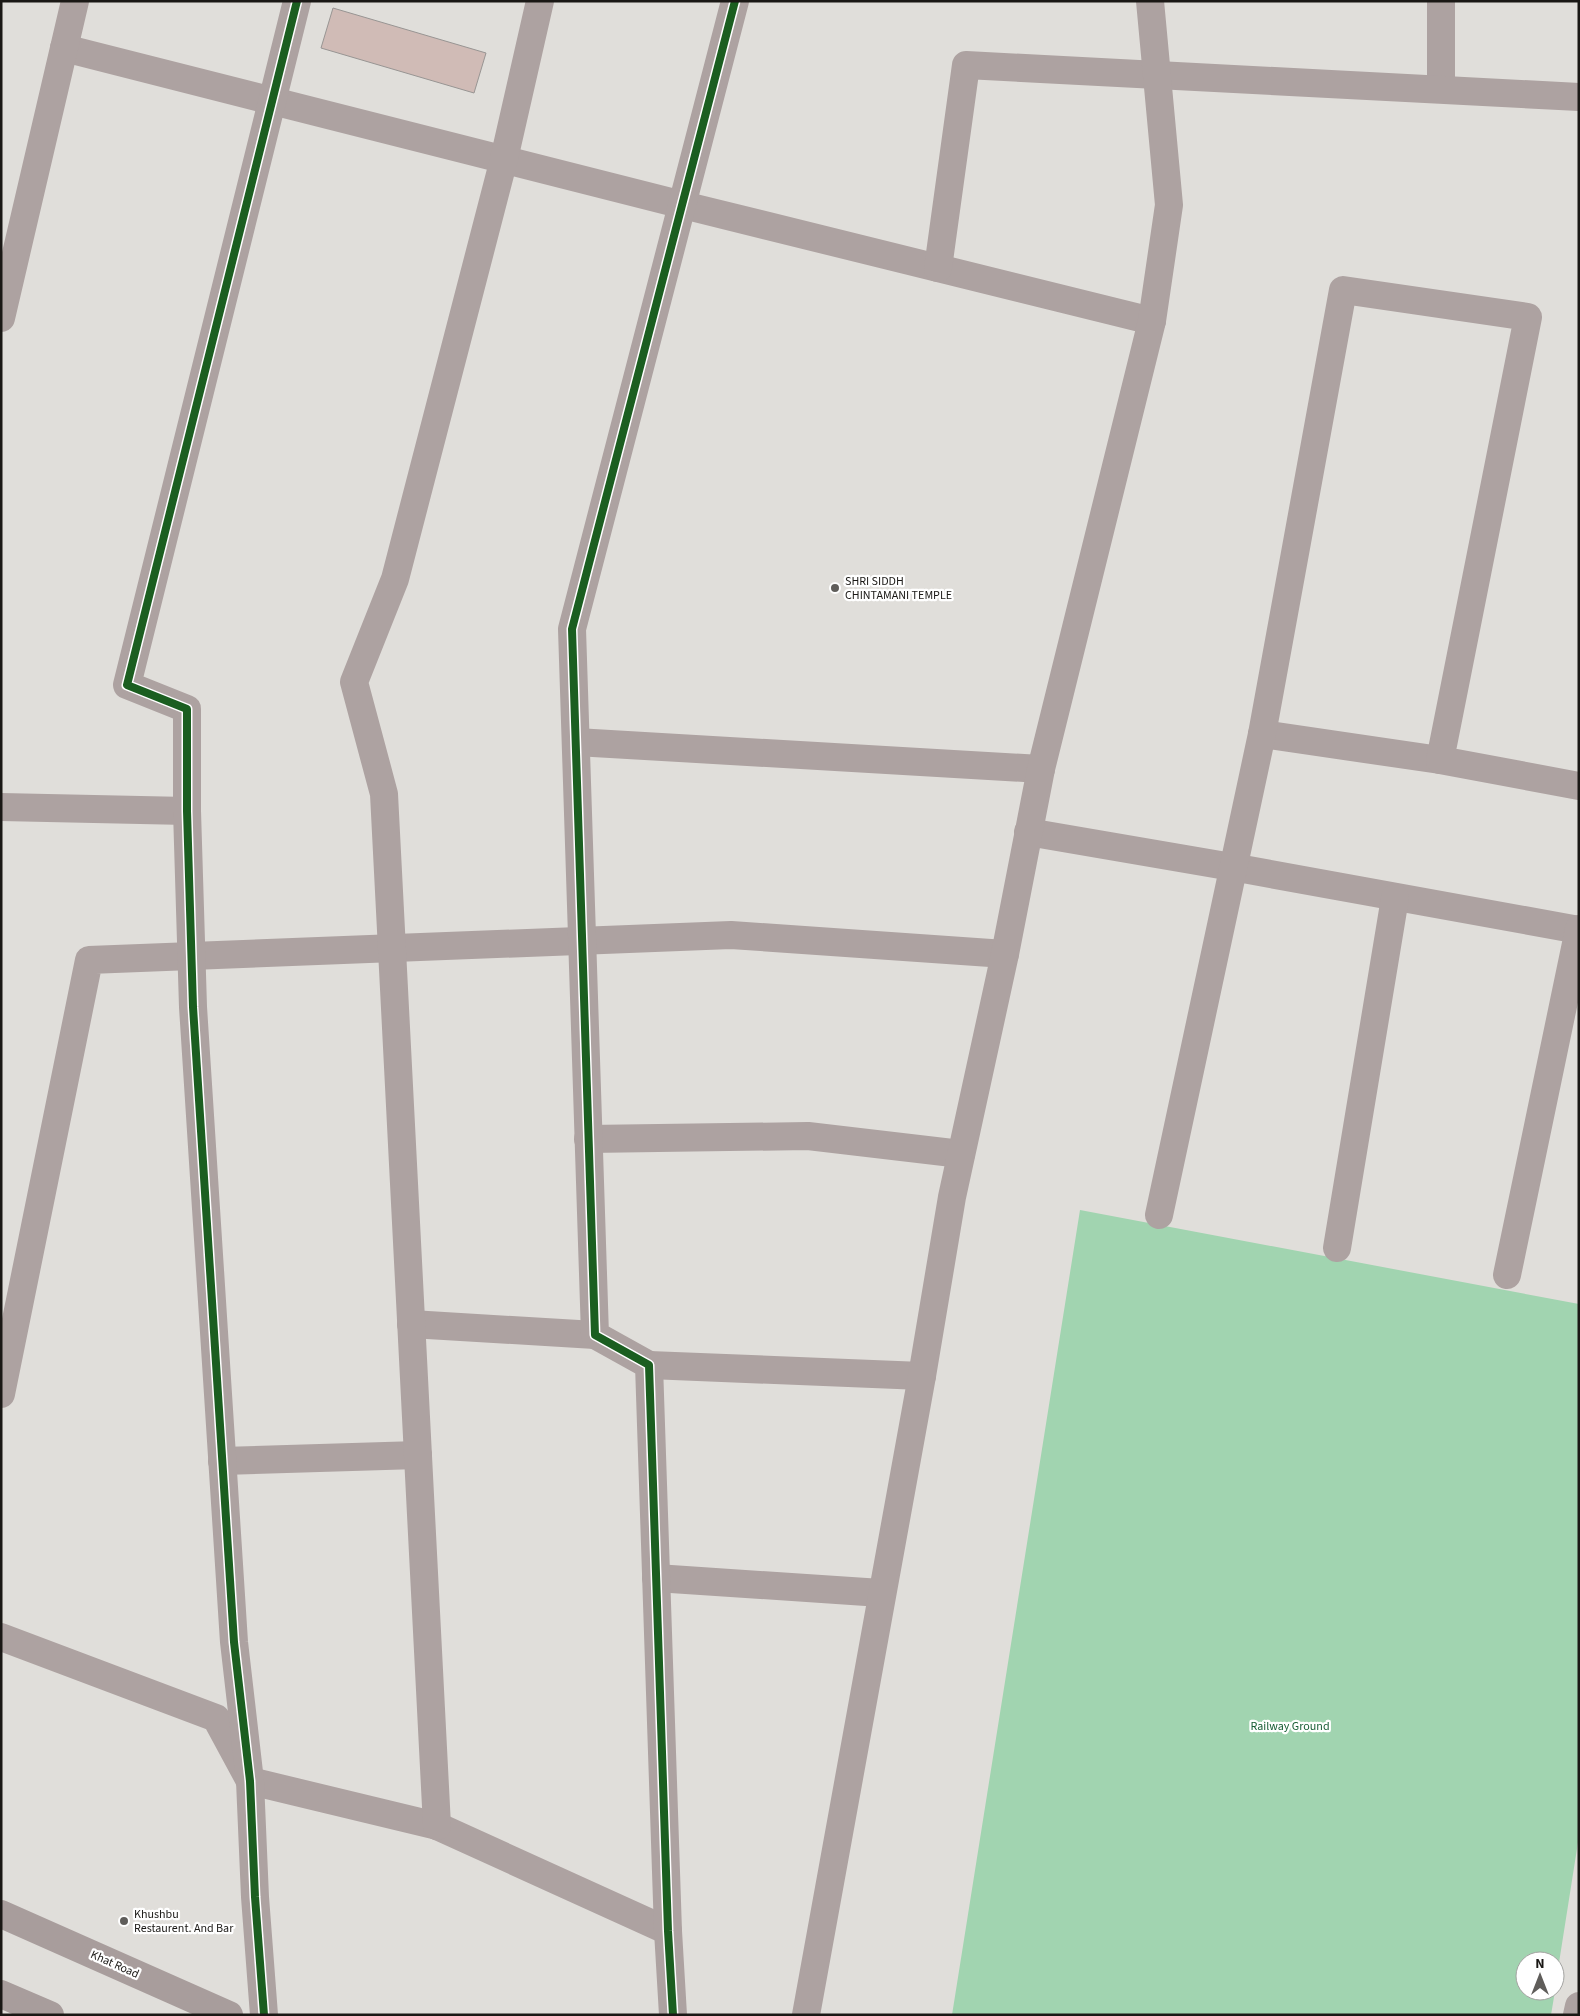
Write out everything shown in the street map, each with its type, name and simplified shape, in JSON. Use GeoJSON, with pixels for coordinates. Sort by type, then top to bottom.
{"type":"FeatureCollection","features":[{"type":"Feature","properties":{"kind":"highway","name":"Khat Road"},"geometry":{"type":"LineString","coordinates":[[1,1914],[229,2015]]}},
{"type":"Feature","properties":{"kind":"highway"},"geometry":{"type":"LineString","coordinates":[[1,1994],[42,2013]]}},
{"type":"Feature","properties":{"kind":"street"},"geometry":{"type":"LineString","coordinates":[[1,318],[75,1]]}},
{"type":"Feature","properties":{"kind":"street"},"geometry":{"type":"LineString","coordinates":[[264,2015],[255,1897],[250,1781],[234,1642],[193,1007],[187,811],[187,709],[127,685],[297,1]]}},
{"type":"Feature","properties":{"kind":"street"},"geometry":{"type":"LineString","coordinates":[[437,1826],[384,794],[354,682],[395,580],[504,160],[540,1]]}},
{"type":"Feature","properties":{"kind":"street"},"geometry":{"type":"LineString","coordinates":[[595,1335],[572,629],[735,1]]}},
{"type":"Feature","properties":{"kind":"street"},"geometry":{"type":"LineString","coordinates":[[806,2015],[881,1593],[922,1376],[952,1197],[1005,954],[1041,769],[1152,321],[1169,204],[1150,1]]}},
{"type":"Feature","properties":{"kind":"street"},"geometry":{"type":"LineString","coordinates":[[1440,1],[1441,89]]}},
{"type":"Feature","properties":{"kind":"street"},"geometry":{"type":"LineString","coordinates":[[64,48],[683,205],[1152,321]]}},
{"type":"Feature","properties":{"kind":"street"},"geometry":{"type":"LineString","coordinates":[[938,268],[966,65],[1579,96]]}},
{"type":"Feature","properties":{"kind":"street"},"geometry":{"type":"LineString","coordinates":[[1159,1215],[1262,734],[1343,290],[1528,317],[1440,760]]}},
{"type":"Feature","properties":{"kind":"street"},"geometry":{"type":"LineString","coordinates":[[1262,734],[1440,760],[1579,786]]}},
{"type":"Feature","properties":{"kind":"street"},"geometry":{"type":"LineString","coordinates":[[576,742],[1041,769]]}},
{"type":"Feature","properties":{"kind":"street"},"geometry":{"type":"LineString","coordinates":[[1,807],[187,811]]}},
{"type":"Feature","properties":{"kind":"street"},"geometry":{"type":"LineString","coordinates":[[1028,832],[1579,930],[1507,1275]]}},
{"type":"Feature","properties":{"kind":"street"},"geometry":{"type":"LineString","coordinates":[[1337,1248],[1395,898]]}},
{"type":"Feature","properties":{"kind":"street"},"geometry":{"type":"LineString","coordinates":[[1,1394],[90,960],[731,934],[1005,954]]}},
{"type":"Feature","properties":{"kind":"street"},"geometry":{"type":"LineString","coordinates":[[588,1139],[808,1136],[961,1154]]}},
{"type":"Feature","properties":{"kind":"street"},"geometry":{"type":"LineString","coordinates":[[411,1324],[595,1335],[649,1364],[922,1376]]}},
{"type":"Feature","properties":{"kind":"street"},"geometry":{"type":"LineString","coordinates":[[649,1364],[668,1931],[673,2015]]}},
{"type":"Feature","properties":{"kind":"street"},"geometry":{"type":"LineString","coordinates":[[222,1461],[418,1455]]}},
{"type":"Feature","properties":{"kind":"street"},"geometry":{"type":"LineString","coordinates":[[656,1578],[881,1593]]}},
{"type":"Feature","properties":{"kind":"street"},"geometry":{"type":"LineString","coordinates":[[1,1637],[216,1718],[250,1781],[437,1826],[668,1931]]}},
{"type":"Feature","properties":{"kind":"street"},"geometry":{"type":"LineString","coordinates":[[1577,2015],[1579,2006]]}},
{"type":"Feature","properties":{"kind":"green space","name":"Railway Ground"},"geometry":{"type":"Polygon","coordinates":[[[1080,1210],[1579,1304],[1579,1836],[1561,1951],[1515,1951],[1515,2001],[1553,2001],[1551,2015],[952,2015],[1080,1210]]]}},
{"type":"Feature","properties":{"kind":"building"},"geometry":{"type":"Polygon","coordinates":[[[333,8],[486,53],[474,93],[321,48],[333,8]]]}},
{"type":"Feature","properties":{"kind":"cycle path"},"geometry":{"type":"LineString","coordinates":[[264,2015],[255,1897],[250,1781],[234,1642],[193,1007],[187,811],[187,709],[127,685],[297,1]]}},
{"type":"Feature","properties":{"kind":"cycle path"},"geometry":{"type":"LineString","coordinates":[[673,2015],[668,1931],[649,1365],[595,1335],[572,629],[735,1]]}},
{"type":"Feature","properties":{"kind":"place","name":"SHRI SIDDH CHINTAMANI TEMPLE"},"geometry":{"type":"Point","coordinates":[835,588]}},
{"type":"Feature","properties":{"kind":"place","name":"Khushbu Restaurent. And Bar"},"geometry":{"type":"Point","coordinates":[124,1921]}}]}
